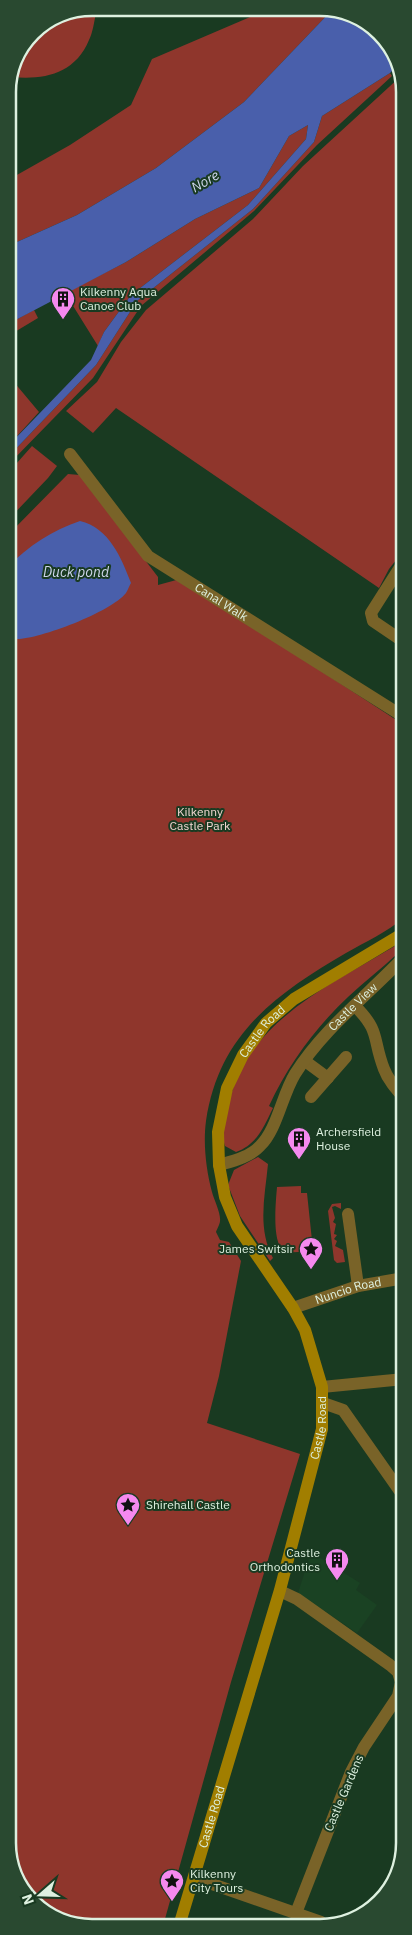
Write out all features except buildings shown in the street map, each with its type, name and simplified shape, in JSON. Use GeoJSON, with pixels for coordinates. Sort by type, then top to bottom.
{"type":"FeatureCollection","features":[{"type":"Feature","properties":{"kind":"main road","name":"Castle Road"},"geometry":{"type":"LineString","coordinates":[[181,1919],[280,1591],[322,1429],[322,1387],[305,1330],[293,1308],[237,1226],[225,1197],[219,1166],[218,1132],[227,1088],[243,1055],[266,1024],[294,999],[396,938]]}},
{"type":"Feature","properties":{"kind":"street","name":"Canal Walk"},"geometry":{"type":"LineString","coordinates":[[70,454],[148,556],[396,712]]}},
{"type":"Feature","properties":{"kind":"street"},"geometry":{"type":"LineString","coordinates":[[396,574],[371,613],[373,621],[396,637]]}},
{"type":"Feature","properties":{"kind":"street","name":"Castle View"},"geometry":{"type":"LineString","coordinates":[[219,1166],[240,1158],[261,1146],[272,1128],[283,1096],[305,1061],[355,1006],[396,965]]}},
{"type":"Feature","properties":{"kind":"street"},"geometry":{"type":"LineString","coordinates":[[355,1006],[370,1021],[375,1032],[384,1069],[390,1082],[396,1089]]}},
{"type":"Feature","properties":{"kind":"street"},"geometry":{"type":"LineString","coordinates":[[311,1097],[346,1057]]}},
{"type":"Feature","properties":{"kind":"street"},"geometry":{"type":"LineString","coordinates":[[305,1061],[328,1078]]}},
{"type":"Feature","properties":{"kind":"street"},"geometry":{"type":"LineString","coordinates":[[348,1214],[358,1286]]}},
{"type":"Feature","properties":{"kind":"street","name":"Nuncio Road"},"geometry":{"type":"LineString","coordinates":[[293,1308],[358,1286],[396,1279]]}},
{"type":"Feature","properties":{"kind":"street"},"geometry":{"type":"LineString","coordinates":[[322,1387],[396,1380]]}},
{"type":"Feature","properties":{"kind":"street"},"geometry":{"type":"LineString","coordinates":[[323,1403],[343,1410],[396,1486]]}},
{"type":"Feature","properties":{"kind":"street","name":"Castle Gardens"},"geometry":{"type":"LineString","coordinates":[[280,1591],[297,1599],[396,1670]]}},
{"type":"Feature","properties":{"kind":"street","name":"Castle Gardens"},"geometry":{"type":"LineString","coordinates":[[296,1913],[351,1772],[364,1747],[396,1699]]}},
{"type":"Feature","properties":{"kind":"street"},"geometry":{"type":"LineString","coordinates":[[195,1878],[313,1919]]}},
{"type":"Feature","properties":{"kind":"shaded area"},"geometry":{"type":"Polygon","coordinates":[[[311,1552],[360,1583],[356,1590],[377,1605],[357,1633],[298,1593],[311,1552]]]}},
{"type":"Feature","properties":{"kind":"green space"},"geometry":{"type":"Polygon","coordinates":[[[95,16],[92,34],[76,61],[47,76],[18,78],[22,63],[38,38],[63,22],[95,16]]]}},
{"type":"Feature","properties":{"kind":"green space"},"geometry":{"type":"Polygon","coordinates":[[[252,16],[326,17],[244,102],[156,168],[77,215],[16,242],[16,175],[70,145],[131,105],[152,59],[252,16]]]}},
{"type":"Feature","properties":{"kind":"green space"},"geometry":{"type":"Polygon","coordinates":[[[390,73],[392,76],[317,145],[254,211],[141,306],[93,378],[16,457],[16,449],[96,365],[137,301],[253,209],[314,142],[322,116],[390,73]]]}},
{"type":"Feature","properties":{"kind":"green space"},"geometry":{"type":"Polygon","coordinates":[[[395,82],[396,560],[379,588],[116,408],[93,433],[66,411],[97,382],[121,342],[146,310],[253,219],[303,166],[395,82]]]}},
{"type":"Feature","properties":{"kind":"green space"},"geometry":{"type":"Polygon","coordinates":[[[308,125],[306,139],[248,205],[131,295],[104,332],[98,346],[65,293],[126,262],[195,219],[259,188],[289,136],[308,125]]]}},
{"type":"Feature","properties":{"kind":"green space"},"geometry":{"type":"Polygon","coordinates":[[[34,310],[38,318],[16,331],[16,320],[34,310]]]}},
{"type":"Feature","properties":{"kind":"green space"},"geometry":{"type":"Polygon","coordinates":[[[16,385],[39,412],[16,437],[16,385]]]}},
{"type":"Feature","properties":{"kind":"green space"},"geometry":{"type":"Polygon","coordinates":[[[32,446],[57,466],[16,512],[16,464],[32,446]]]}},
{"type":"Feature","properties":{"kind":"green space","name":"Kilkenny Castle Park"},"geometry":{"type":"Polygon","coordinates":[[[68,474],[80,475],[158,577],[158,585],[180,579],[396,720],[396,923],[296,984],[274,1001],[255,1020],[238,1040],[224,1064],[213,1090],[206,1121],[205,1147],[208,1175],[220,1218],[220,1224],[216,1232],[220,1240],[229,1242],[241,1261],[219,1376],[207,1423],[300,1454],[231,1682],[165,1919],[92,1919],[68,1915],[59,1911],[38,1897],[29,1885],[20,1867],[17,1853],[16,527],[68,474]]]}},
{"type":"Feature","properties":{"kind":"green space"},"geometry":{"type":"Polygon","coordinates":[[[396,945],[396,955],[354,991],[324,1021],[303,1048],[276,1091],[269,1106],[273,1108],[255,1140],[236,1152],[225,1146],[225,1122],[228,1108],[237,1078],[252,1051],[272,1028],[295,1008],[396,945]]]}},
{"type":"Feature","properties":{"kind":"green space"},"geometry":{"type":"Polygon","coordinates":[[[258,1157],[268,1164],[263,1212],[265,1235],[273,1258],[270,1261],[240,1216],[228,1185],[234,1170],[258,1157]]]}},
{"type":"Feature","properties":{"kind":"green space"},"geometry":{"type":"Polygon","coordinates":[[[301,1186],[301,1193],[307,1193],[313,1250],[288,1252],[281,1247],[276,1232],[277,1187],[301,1186]]]}},
{"type":"Feature","properties":{"kind":"green space"},"geometry":{"type":"Polygon","coordinates":[[[341,1203],[341,1209],[335,1206],[332,1207],[335,1218],[333,1222],[336,1224],[334,1234],[337,1235],[334,1239],[337,1241],[335,1246],[343,1250],[345,1262],[337,1263],[334,1260],[328,1211],[332,1204],[341,1203]]]}},
{"type":"Feature","properties":{"kind":"water","name":"Nore"},"geometry":{"type":"Polygon","coordinates":[[[326,17],[344,20],[374,38],[392,68],[390,73],[322,116],[314,142],[253,209],[137,301],[96,365],[16,449],[16,438],[91,360],[104,332],[131,295],[248,205],[306,139],[308,125],[289,136],[259,188],[195,219],[126,262],[16,320],[16,242],[77,215],[156,168],[244,102],[326,17]]]}},
{"type":"Feature","properties":{"kind":"water","name":"Duck pond"},"geometry":{"type":"Polygon","coordinates":[[[80,521],[99,530],[113,545],[131,583],[127,592],[118,600],[91,616],[42,634],[17,639],[16,560],[41,540],[60,529],[80,521]]]}},
{"type":"Feature","properties":{"kind":"place","name":"Kilkenny Aqua Canoe Club"},"geometry":{"type":"Point","coordinates":[63,320]}},
{"type":"Feature","properties":{"kind":"place","name":"Archersfield House"},"geometry":{"type":"Point","coordinates":[299,1160]}},
{"type":"Feature","properties":{"kind":"place","name":"James Switsir"},"geometry":{"type":"Point","coordinates":[311,1270]}},
{"type":"Feature","properties":{"kind":"place","name":"Shirehall Castle"},"geometry":{"type":"Point","coordinates":[128,1526]}},
{"type":"Feature","properties":{"kind":"place","name":"Castle Orthodontics"},"geometry":{"type":"Point","coordinates":[337,1581]}},
{"type":"Feature","properties":{"kind":"place","name":"Kilkenny City Tours"},"geometry":{"type":"Point","coordinates":[172,1902]}}]}
